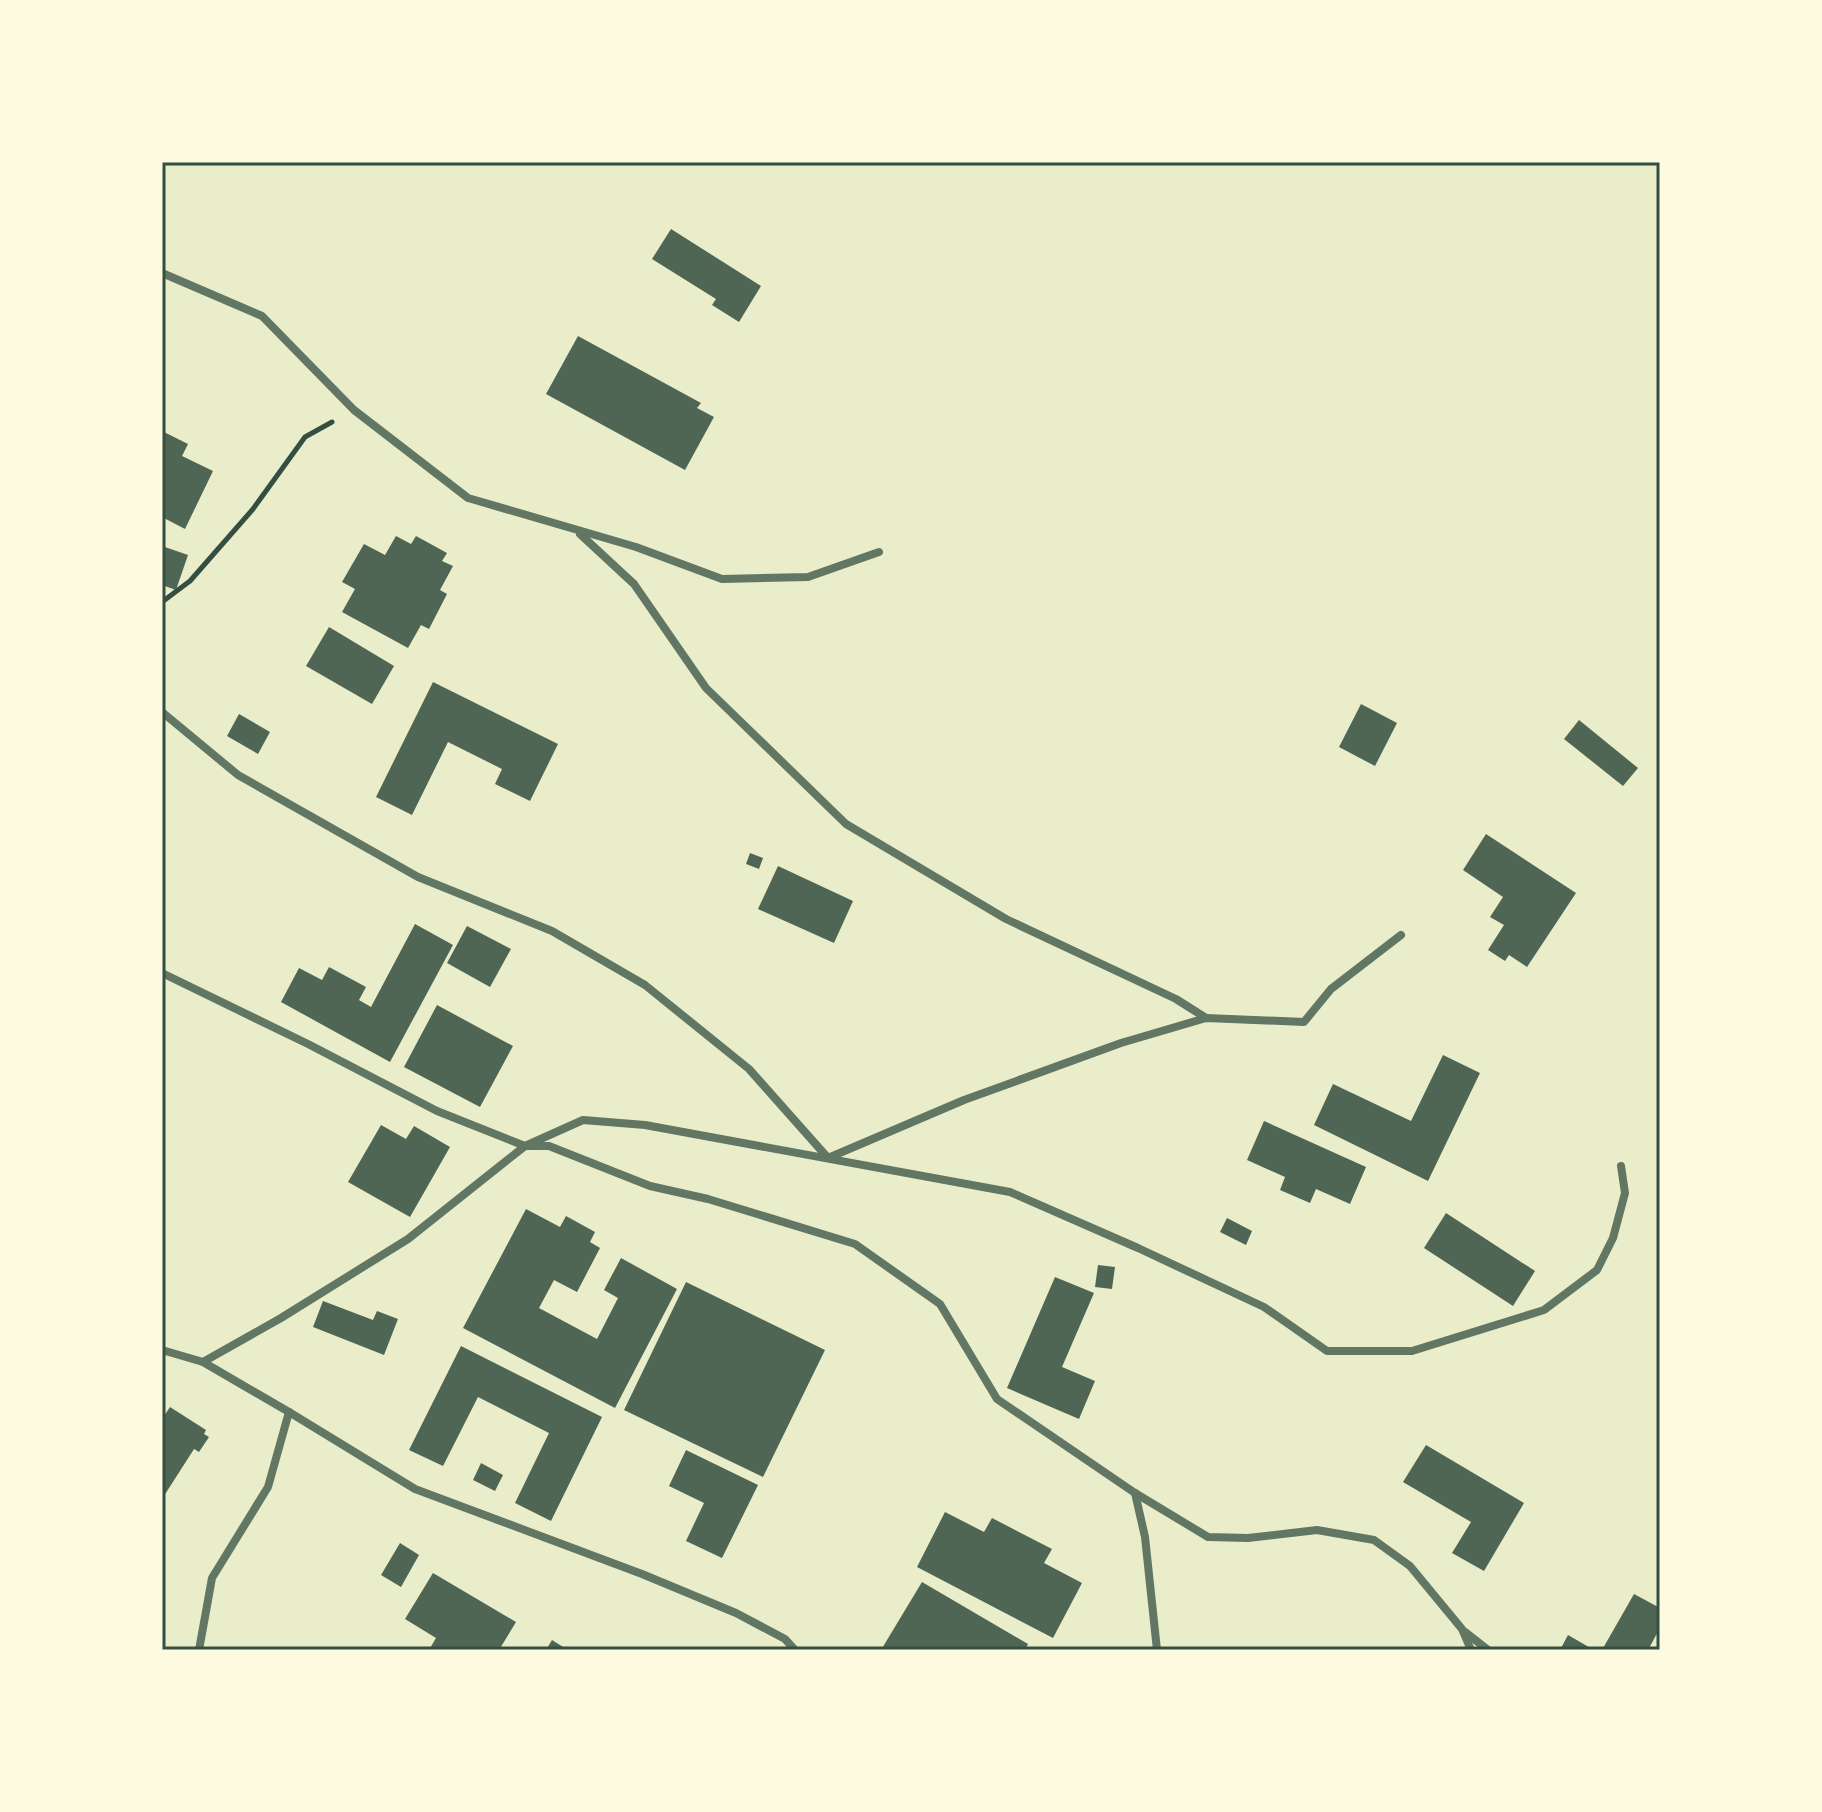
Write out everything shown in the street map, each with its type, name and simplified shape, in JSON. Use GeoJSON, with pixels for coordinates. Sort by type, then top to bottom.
{"type":"FeatureCollection","features":[{"type":"Feature","properties":{"kind":"street"},"geometry":{"type":"LineString","coordinates":[[162,273],[262,316],[354,410],[468,498],[636,547],[722,579],[808,577],[879,552]]}},
{"type":"Feature","properties":{"kind":"street"},"geometry":{"type":"LineString","coordinates":[[577,530],[634,584],[706,688],[846,824],[1006,919],[1176,999],[1206,1018]]}},
{"type":"Feature","properties":{"kind":"street"},"geometry":{"type":"LineString","coordinates":[[162,712],[238,775],[363,846],[418,877],[552,931],[645,985],[749,1069],[828,1158]]}},
{"type":"Feature","properties":{"kind":"street"},"geometry":{"type":"LineString","coordinates":[[828,1158],[964,1100],[1121,1043],[1206,1018],[1304,1022],[1331,989],[1401,935]]}},
{"type":"Feature","properties":{"kind":"street"},"geometry":{"type":"LineString","coordinates":[[162,973],[437,1111],[525,1146],[549,1146],[650,1186],[708,1199],[855,1244],[940,1304],[997,1399],[1135,1493],[1208,1537],[1248,1538],[1317,1530],[1374,1540],[1410,1566],[1462,1629],[1488,1650]]}},
{"type":"Feature","properties":{"kind":"street"},"geometry":{"type":"LineString","coordinates":[[203,1362],[281,1318],[408,1239],[525,1146],[583,1120],[645,1125],[1010,1192],[1264,1307],[1327,1351],[1412,1351],[1544,1310],[1597,1270],[1613,1238],[1625,1193],[1621,1166]]}},
{"type":"Feature","properties":{"kind":"street"},"geometry":{"type":"LineString","coordinates":[[162,1350],[203,1362],[415,1489],[736,1613],[785,1639],[795,1650]]}},
{"type":"Feature","properties":{"kind":"street"},"geometry":{"type":"LineString","coordinates":[[199,1650],[212,1578],[268,1487],[289,1412]]}},
{"type":"Feature","properties":{"kind":"street"},"geometry":{"type":"LineString","coordinates":[[1135,1493],[1145,1537],[1157,1650]]}},
{"type":"Feature","properties":{"kind":"street"},"geometry":{"type":"LineString","coordinates":[[1462,1629],[1471,1650]]}},
{"type":"Feature","properties":{"kind":"path"},"geometry":{"type":"LineString","coordinates":[[162,602],[190,581],[253,509],[305,437],[354,410]]}},
{"type":"Feature","properties":{"kind":"building"},"geometry":{"type":"Polygon","coordinates":[[[671,229],[761,286],[739,322],[712,305],[716,299],[652,259],[671,229]]]}},
{"type":"Feature","properties":{"kind":"building"},"geometry":{"type":"Polygon","coordinates":[[[578,336],[701,403],[697,408],[714,417],[685,470],[546,394],[578,336]]]}},
{"type":"Feature","properties":{"kind":"building"},"geometry":{"type":"Polygon","coordinates":[[[162,431],[188,444],[182,456],[213,471],[185,529],[162,517],[162,431]]]}},
{"type":"Feature","properties":{"kind":"building"},"geometry":{"type":"Polygon","coordinates":[[[396,536],[411,544],[416,536],[447,553],[442,561],[453,566],[440,590],[447,594],[429,629],[421,625],[408,648],[342,612],[355,589],[342,582],[364,544],[385,555],[396,536]]]}},
{"type":"Feature","properties":{"kind":"building"},"geometry":{"type":"Polygon","coordinates":[[[162,546],[188,555],[176,590],[162,585],[162,546]]]}},
{"type":"Feature","properties":{"kind":"building"},"geometry":{"type":"Polygon","coordinates":[[[329,627],[394,666],[372,704],[306,666],[329,627]]]}},
{"type":"Feature","properties":{"kind":"building"},"geometry":{"type":"Polygon","coordinates":[[[433,682],[558,744],[530,801],[495,784],[502,769],[448,742],[412,815],[376,797],[433,682]]]}},
{"type":"Feature","properties":{"kind":"building"},"geometry":{"type":"Polygon","coordinates":[[[1361,704],[1397,723],[1375,766],[1339,747],[1361,704]]]}},
{"type":"Feature","properties":{"kind":"building"},"geometry":{"type":"Polygon","coordinates":[[[239,714],[270,732],[258,754],[227,736],[239,714]]]}},
{"type":"Feature","properties":{"kind":"building"},"geometry":{"type":"Polygon","coordinates":[[[1579,720],[1638,768],[1623,786],[1564,739],[1579,720]]]}},
{"type":"Feature","properties":{"kind":"building"},"geometry":{"type":"Polygon","coordinates":[[[1486,834],[1576,893],[1527,967],[1509,955],[1505,961],[1488,950],[1504,925],[1490,917],[1503,897],[1463,870],[1486,834]]]}},
{"type":"Feature","properties":{"kind":"building"},"geometry":{"type":"Polygon","coordinates":[[[750,853],[763,858],[759,869],[746,864],[750,853]]]}},
{"type":"Feature","properties":{"kind":"building"},"geometry":{"type":"Polygon","coordinates":[[[778,866],[853,901],[834,943],[758,909],[778,866]]]}},
{"type":"Feature","properties":{"kind":"building"},"geometry":{"type":"Polygon","coordinates":[[[415,924],[453,945],[390,1062],[281,1002],[299,968],[322,980],[329,967],[366,987],[359,1000],[371,1007],[415,924]]]}},
{"type":"Feature","properties":{"kind":"building"},"geometry":{"type":"Polygon","coordinates":[[[467,926],[511,949],[490,987],[447,963],[467,926]]]}},
{"type":"Feature","properties":{"kind":"building"},"geometry":{"type":"Polygon","coordinates":[[[437,1005],[513,1046],[480,1107],[404,1067],[437,1005]]]}},
{"type":"Feature","properties":{"kind":"building"},"geometry":{"type":"Polygon","coordinates":[[[1443,1055],[1480,1073],[1428,1181],[1314,1125],[1333,1084],[1411,1121],[1443,1055]]]}},
{"type":"Feature","properties":{"kind":"building"},"geometry":{"type":"Polygon","coordinates":[[[1264,1121],[1366,1167],[1350,1204],[1316,1189],[1310,1203],[1280,1190],[1285,1177],[1247,1160],[1264,1121]]]}},
{"type":"Feature","properties":{"kind":"building"},"geometry":{"type":"Polygon","coordinates":[[[381,1125],[406,1139],[414,1126],[450,1147],[410,1217],[348,1182],[381,1125]]]}},
{"type":"Feature","properties":{"kind":"building"},"geometry":{"type":"Polygon","coordinates":[[[526,1209],[560,1227],[566,1216],[595,1232],[590,1242],[600,1248],[577,1292],[554,1280],[539,1308],[597,1339],[618,1298],[604,1290],[621,1258],[677,1289],[615,1408],[463,1328],[526,1209]]]}},
{"type":"Feature","properties":{"kind":"building"},"geometry":{"type":"Polygon","coordinates":[[[1446,1213],[1535,1271],[1513,1306],[1424,1248],[1446,1213]]]}},
{"type":"Feature","properties":{"kind":"building"},"geometry":{"type":"Polygon","coordinates":[[[1227,1218],[1252,1231],[1246,1245],[1220,1232],[1227,1218]]]}},
{"type":"Feature","properties":{"kind":"building"},"geometry":{"type":"Polygon","coordinates":[[[1098,1265],[1115,1267],[1112,1289],[1095,1287],[1098,1265]]]}},
{"type":"Feature","properties":{"kind":"building"},"geometry":{"type":"Polygon","coordinates":[[[1055,1277],[1094,1293],[1062,1367],[1095,1381],[1079,1419],[1007,1388],[1055,1277]]]}},
{"type":"Feature","properties":{"kind":"building"},"geometry":{"type":"Polygon","coordinates":[[[686,1282],[825,1350],[763,1477],[624,1410],[686,1282]]]}},
{"type":"Feature","properties":{"kind":"building"},"geometry":{"type":"Polygon","coordinates":[[[323,1301],[373,1320],[377,1311],[398,1319],[384,1355],[313,1327],[323,1301]]]}},
{"type":"Feature","properties":{"kind":"building"},"geometry":{"type":"Polygon","coordinates":[[[461,1346],[602,1417],[551,1521],[515,1503],[549,1433],[478,1397],[443,1466],[409,1450],[461,1346]]]}},
{"type":"Feature","properties":{"kind":"building"},"geometry":{"type":"Polygon","coordinates":[[[170,1407],[206,1430],[204,1434],[209,1437],[199,1452],[194,1449],[162,1499],[162,1419],[170,1407]]]}},
{"type":"Feature","properties":{"kind":"building"},"geometry":{"type":"Polygon","coordinates":[[[1426,1445],[1524,1503],[1484,1571],[1452,1553],[1471,1522],[1403,1482],[1426,1445]]]}},
{"type":"Feature","properties":{"kind":"building"},"geometry":{"type":"Polygon","coordinates":[[[686,1450],[758,1485],[722,1558],[686,1541],[704,1503],[669,1486],[686,1450]]]}},
{"type":"Feature","properties":{"kind":"building"},"geometry":{"type":"Polygon","coordinates":[[[481,1463],[503,1475],[495,1491],[473,1480],[481,1463]]]}},
{"type":"Feature","properties":{"kind":"building"},"geometry":{"type":"Polygon","coordinates":[[[945,1512],[984,1532],[992,1518],[1052,1549],[1044,1563],[1082,1583],[1053,1638],[917,1567],[945,1512]]]}},
{"type":"Feature","properties":{"kind":"building"},"geometry":{"type":"Polygon","coordinates":[[[400,1543],[419,1555],[401,1587],[381,1575],[400,1543]]]}},
{"type":"Feature","properties":{"kind":"building"},"geometry":{"type":"Polygon","coordinates":[[[433,1573],[516,1622],[499,1650],[429,1650],[436,1638],[405,1619],[433,1573]]]}},
{"type":"Feature","properties":{"kind":"building"},"geometry":{"type":"Polygon","coordinates":[[[922,1582],[1028,1644],[1025,1650],[881,1650],[922,1582]]]}},
{"type":"Feature","properties":{"kind":"building"},"geometry":{"type":"Polygon","coordinates":[[[1634,1594],[1660,1608],[1660,1628],[1648,1650],[1602,1650],[1634,1594]]]}},
{"type":"Feature","properties":{"kind":"building"},"geometry":{"type":"Polygon","coordinates":[[[1568,1635],[1594,1650],[1560,1650],[1568,1635]]]}},
{"type":"Feature","properties":{"kind":"building"},"geometry":{"type":"Polygon","coordinates":[[[552,1640],[568,1650],[546,1650],[552,1640]]]}}]}
